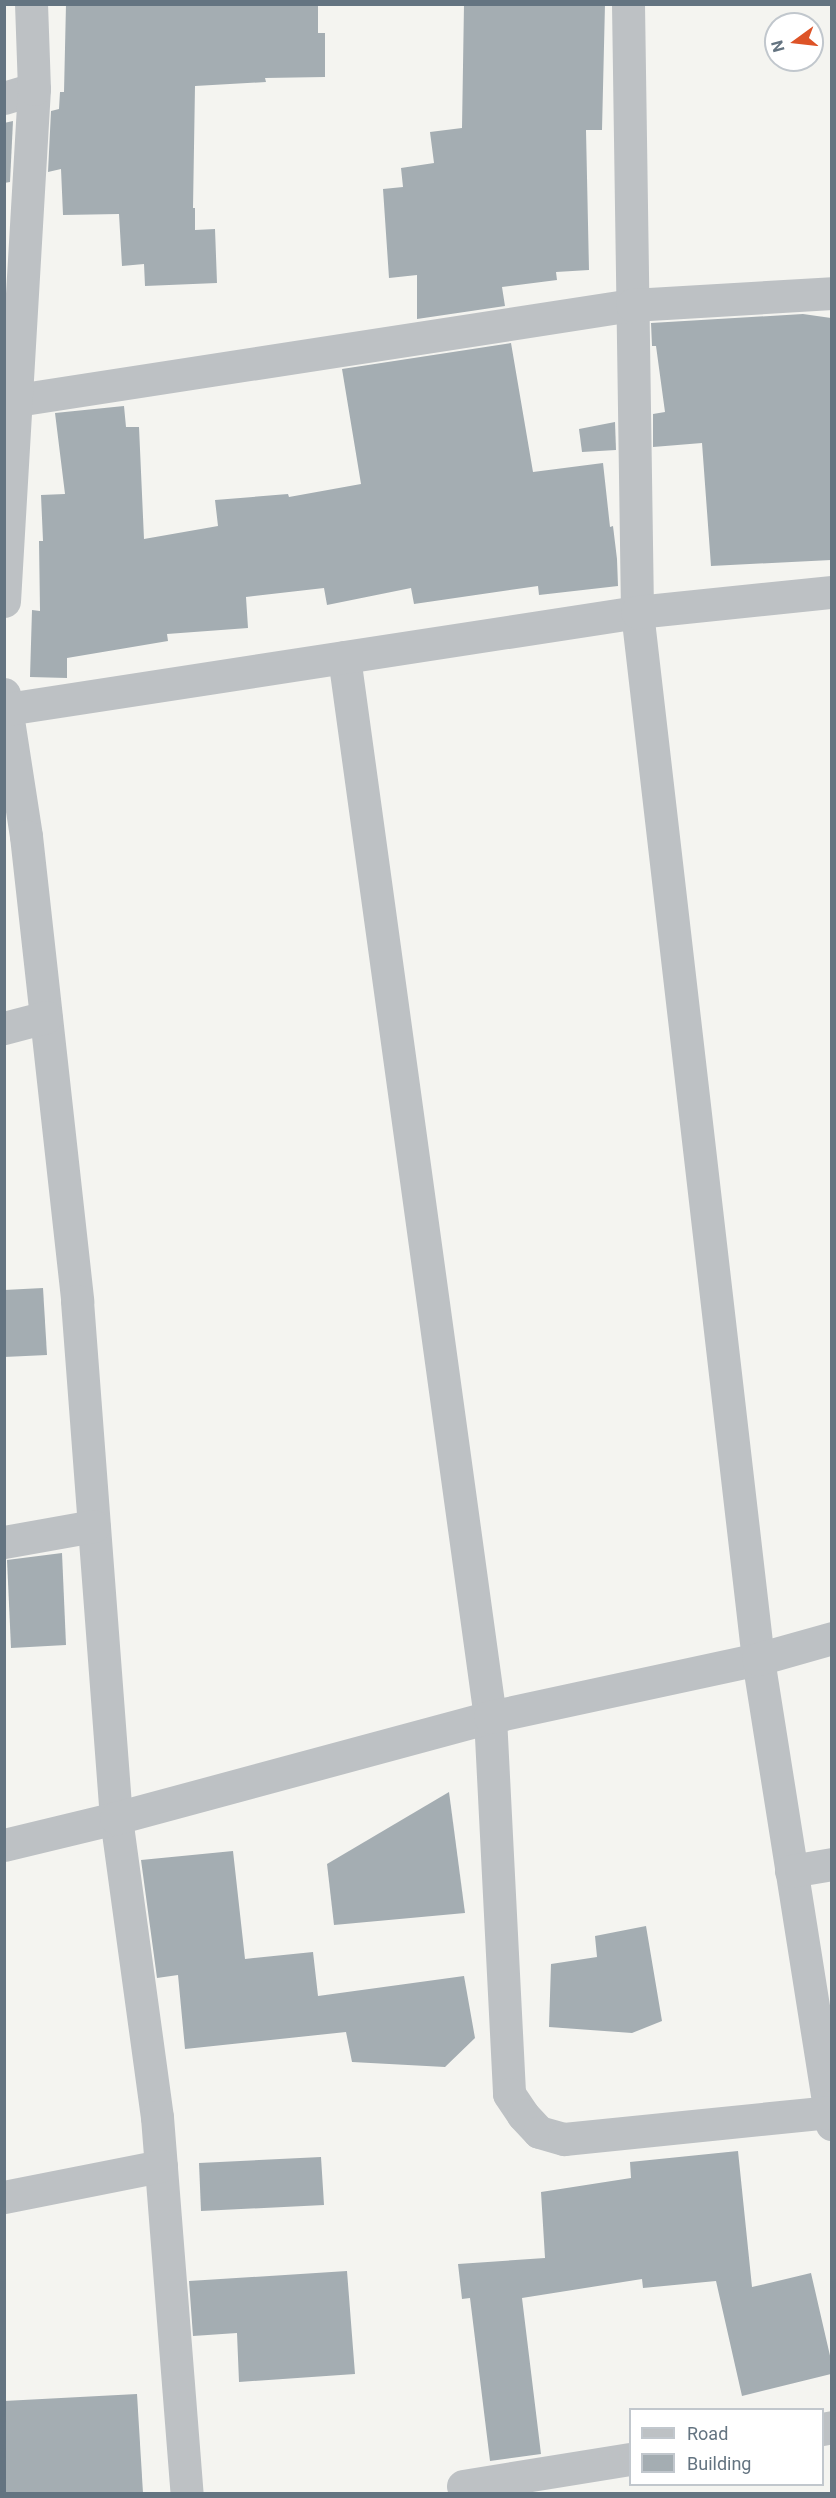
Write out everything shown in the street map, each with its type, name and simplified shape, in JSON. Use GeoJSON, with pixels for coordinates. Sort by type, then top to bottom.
{"type":"FeatureCollection","features":[{"type":"Feature","properties":{"kind":"street"},"geometry":{"type":"LineString","coordinates":[[4,601],[19,94],[31,4]]}},
{"type":"Feature","properties":{"kind":"street"},"geometry":{"type":"LineString","coordinates":[[344,657],[489,1717],[509,2094],[523,2115],[539,2132],[564,2139],[831,2116],[758,1659],[637,612],[628,4]]}},
{"type":"Feature","properties":{"kind":"street"},"geometry":{"type":"LineString","coordinates":[[11,402],[632,305],[831,293]]}},
{"type":"Feature","properties":{"kind":"street"},"geometry":{"type":"LineString","coordinates":[[187,2493],[157,2117],[116,1818],[77,1301],[26,836],[6,701],[344,657],[637,612],[831,592]]}},
{"type":"Feature","properties":{"kind":"street"},"geometry":{"type":"LineString","coordinates":[[4,1028],[46,1017]]}},
{"type":"Feature","properties":{"kind":"street"},"geometry":{"type":"LineString","coordinates":[[4,1542],[94,1526]]}},
{"type":"Feature","properties":{"kind":"street"},"geometry":{"type":"LineString","coordinates":[[4,1845],[116,1818],[489,1717],[758,1659],[831,1638]]}},
{"type":"Feature","properties":{"kind":"street"},"geometry":{"type":"LineString","coordinates":[[791,1871],[831,1864]]}},
{"type":"Feature","properties":{"kind":"street"},"geometry":{"type":"LineString","coordinates":[[4,2197],[161,2166]]}},
{"type":"Feature","properties":{"kind":"street"},"geometry":{"type":"LineString","coordinates":[[463,2486],[629,2459]]}},
{"type":"Feature","properties":{"kind":"building"},"geometry":{"type":"Polygon","coordinates":[[[66,4],[318,4],[318,33],[325,33],[325,77],[265,78],[266,82],[195,86],[193,208],[195,208],[195,230],[215,229],[217,283],[145,286],[144,264],[122,266],[119,214],[63,215],[61,169],[48,172],[51,111],[59,109],[60,92],[64,92],[66,4]]]}},
{"type":"Feature","properties":{"kind":"building"},"geometry":{"type":"Polygon","coordinates":[[[464,4],[605,4],[602,130],[586,130],[589,270],[556,272],[557,280],[502,287],[505,306],[417,319],[417,275],[389,278],[383,189],[403,187],[401,168],[434,163],[430,132],[462,128],[464,4]]]}},
{"type":"Feature","properties":{"kind":"building"},"geometry":{"type":"Polygon","coordinates":[[[13,121],[10,182],[4,183],[4,123],[13,121]]]}},
{"type":"Feature","properties":{"kind":"building"},"geometry":{"type":"Polygon","coordinates":[[[803,314],[831,318],[831,560],[711,566],[702,443],[653,447],[653,414],[665,412],[656,346],[652,346],[651,323],[803,314]]]}},
{"type":"Feature","properties":{"kind":"building"},"geometry":{"type":"Polygon","coordinates":[[[511,343],[533,472],[603,463],[610,527],[613,526],[618,586],[539,595],[538,586],[414,604],[411,588],[327,605],[324,588],[246,597],[248,628],[167,634],[168,641],[67,658],[67,678],[30,677],[32,610],[40,611],[39,541],[43,541],[41,495],[65,494],[55,413],[124,406],[126,427],[139,427],[144,539],[218,526],[215,500],[288,494],[289,497],[361,484],[342,369],[511,343]]]}},
{"type":"Feature","properties":{"kind":"building"},"geometry":{"type":"Polygon","coordinates":[[[615,422],[616,450],[582,452],[579,429],[615,422]]]}},
{"type":"Feature","properties":{"kind":"building"},"geometry":{"type":"Polygon","coordinates":[[[43,1288],[47,1355],[4,1357],[4,1290],[43,1288]]]}},
{"type":"Feature","properties":{"kind":"building"},"geometry":{"type":"Polygon","coordinates":[[[62,1553],[66,1645],[11,1648],[7,1560],[62,1553]]]}},
{"type":"Feature","properties":{"kind":"building"},"geometry":{"type":"Polygon","coordinates":[[[449,1792],[465,1913],[334,1925],[327,1864],[449,1792]]]}},
{"type":"Feature","properties":{"kind":"building"},"geometry":{"type":"Polygon","coordinates":[[[233,1851],[245,1959],[313,1952],[318,1996],[464,1976],[475,2038],[445,2067],[352,2062],[346,2032],[185,2049],[178,1975],[157,1978],[141,1860],[233,1851]]]}},
{"type":"Feature","properties":{"kind":"building"},"geometry":{"type":"Polygon","coordinates":[[[646,1926],[662,2021],[632,2033],[549,2027],[551,1964],[597,1957],[595,1936],[646,1926]]]}},
{"type":"Feature","properties":{"kind":"building"},"geometry":{"type":"Polygon","coordinates":[[[738,2151],[752,2287],[811,2273],[831,2360],[831,2374],[742,2396],[716,2281],[643,2288],[642,2279],[522,2298],[541,2454],[490,2461],[470,2298],[462,2299],[458,2264],[545,2258],[541,2192],[631,2178],[630,2162],[738,2151]]]}},
{"type":"Feature","properties":{"kind":"building"},"geometry":{"type":"Polygon","coordinates":[[[321,2157],[324,2205],[201,2211],[199,2163],[321,2157]]]}},
{"type":"Feature","properties":{"kind":"building"},"geometry":{"type":"Polygon","coordinates":[[[347,2271],[355,2374],[239,2382],[237,2333],[193,2336],[189,2281],[347,2271]]]}},
{"type":"Feature","properties":{"kind":"building"},"geometry":{"type":"Polygon","coordinates":[[[137,2394],[143,2493],[4,2493],[4,2401],[137,2394]]]}}]}
